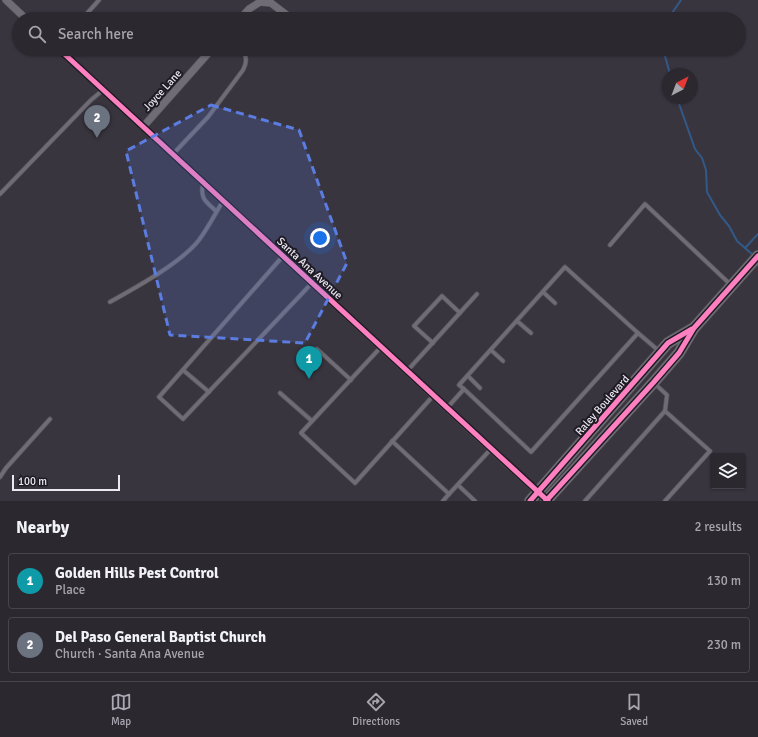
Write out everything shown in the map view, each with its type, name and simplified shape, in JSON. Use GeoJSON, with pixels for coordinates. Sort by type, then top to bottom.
{"type":"FeatureCollection","features":[{"type":"Feature","properties":{"kind":"street"},"geometry":{"type":"LineString","coordinates":[[6,0],[19,12]]}},
{"type":"Feature","properties":{"kind":"street"},"geometry":{"type":"LineString","coordinates":[[248,12],[260,2],[271,4],[282,12]]}},
{"type":"Feature","properties":{"kind":"street","name":"Santa Ana Avenue"},"geometry":{"type":"LineString","coordinates":[[67,56],[447,408],[543,499]]}},
{"type":"Feature","properties":{"kind":"street","name":"Joyce Lane"},"geometry":{"type":"LineString","coordinates":[[143,127],[206,56]]}},
{"type":"Feature","properties":{"kind":"street","name":"Raley Boulevard"},"geometry":{"type":"LineString","coordinates":[[530,501],[543,499],[653,382],[679,353],[694,328],[758,256]]}},
{"type":"Feature","properties":{"kind":"street","name":"Raley Boulevard"},"geometry":{"type":"LineString","coordinates":[[543,499],[556,480],[602,428],[603,418],[668,343],[694,328]]}},
{"type":"Feature","properties":{"kind":"lane"},"geometry":{"type":"LineString","coordinates":[[88,12],[99,0]]}},
{"type":"Feature","properties":{"kind":"lane"},"geometry":{"type":"LineString","coordinates":[[173,154],[208,117],[243,70],[246,63],[246,56]]}},
{"type":"Feature","properties":{"kind":"lane"},"geometry":{"type":"LineString","coordinates":[[0,194],[91,100],[104,90]]}},
{"type":"Feature","properties":{"kind":"lane"},"geometry":{"type":"LineString","coordinates":[[203,182],[201,192],[204,200],[216,212]]}},
{"type":"Feature","properties":{"kind":"lane"},"geometry":{"type":"LineString","coordinates":[[110,302],[162,270],[187,251],[198,240],[223,201]]}},
{"type":"Feature","properties":{"kind":"lane"},"geometry":{"type":"LineString","coordinates":[[610,245],[645,204],[732,286]]}},
{"type":"Feature","properties":{"kind":"lane"},"geometry":{"type":"LineString","coordinates":[[283,256],[159,397],[183,420],[312,283]]}},
{"type":"Feature","properties":{"kind":"lane"},"geometry":{"type":"LineString","coordinates":[[638,333],[531,452],[459,385],[565,267],[661,352]]}},
{"type":"Feature","properties":{"kind":"lane"},"geometry":{"type":"LineString","coordinates":[[543,292],[555,303]]}},
{"type":"Feature","properties":{"kind":"lane"},"geometry":{"type":"LineString","coordinates":[[407,371],[477,294]]}},
{"type":"Feature","properties":{"kind":"lane"},"geometry":{"type":"LineString","coordinates":[[433,343],[414,326],[442,296],[460,313]]}},
{"type":"Feature","properties":{"kind":"lane"},"geometry":{"type":"LineString","coordinates":[[517,321],[531,333]]}},
{"type":"Feature","properties":{"kind":"lane"},"geometry":{"type":"LineString","coordinates":[[381,347],[301,433],[355,483],[434,396]]}},
{"type":"Feature","properties":{"kind":"lane"},"geometry":{"type":"LineString","coordinates":[[317,349],[350,380]]}},
{"type":"Feature","properties":{"kind":"lane"},"geometry":{"type":"LineString","coordinates":[[491,350],[503,361]]}},
{"type":"Feature","properties":{"kind":"lane"},"geometry":{"type":"LineString","coordinates":[[183,370],[209,392]]}},
{"type":"Feature","properties":{"kind":"lane"},"geometry":{"type":"LineString","coordinates":[[468,376],[480,388]]}},
{"type":"Feature","properties":{"kind":"lane"},"geometry":{"type":"LineString","coordinates":[[585,501],[665,411],[667,395],[653,382]]}},
{"type":"Feature","properties":{"kind":"lane"},"geometry":{"type":"LineString","coordinates":[[447,408],[464,389]]}},
{"type":"Feature","properties":{"kind":"lane"},"geometry":{"type":"LineString","coordinates":[[280,393],[312,421]]}},
{"type":"Feature","properties":{"kind":"lane"},"geometry":{"type":"LineString","coordinates":[[665,411],[710,451],[665,501]]}},
{"type":"Feature","properties":{"kind":"lane"},"geometry":{"type":"LineString","coordinates":[[0,478],[6,468],[50,419]]}},
{"type":"Feature","properties":{"kind":"lane"},"geometry":{"type":"LineString","coordinates":[[392,442],[449,494]]}},
{"type":"Feature","properties":{"kind":"lane"},"geometry":{"type":"LineString","coordinates":[[443,501],[491,449]]}},
{"type":"Feature","properties":{"kind":"lane"},"geometry":{"type":"LineString","coordinates":[[458,485],[475,501]]}},
{"type":"Feature","properties":{"kind":"highlighted area"},"geometry":{"type":"Polygon","coordinates":[[[211,105],[299,130],[347,263],[305,343],[170,335],[126,151],[211,105]]]}},
{"type":"Feature","properties":{"kind":"waterway"},"geometry":{"type":"LineString","coordinates":[[673,12],[681,0]]}},
{"type":"Feature","properties":{"kind":"waterway"},"geometry":{"type":"LineString","coordinates":[[665,56],[668,68]]}},
{"type":"Feature","properties":{"kind":"waterway"},"geometry":{"type":"LineString","coordinates":[[679,104],[695,149],[702,158],[706,170],[707,192],[737,241],[753,255]]}},
{"type":"Feature","properties":{"kind":"waterway"},"geometry":{"type":"LineString","coordinates":[[745,248],[758,234]]}},
{"type":"Feature","properties":{"kind":"cycle path"},"geometry":{"type":"LineString","coordinates":[[67,56],[548,501]]}},
{"type":"Feature","properties":{"kind":"cycle path"},"geometry":{"type":"LineString","coordinates":[[546,501],[679,353],[694,328],[758,256]]}},
{"type":"Feature","properties":{"kind":"cycle path"},"geometry":{"type":"LineString","coordinates":[[530,501],[668,343],[692,329]]}},
{"type":"Feature","properties":{"kind":"place","name":"Del Paso General Baptist Church"},"geometry":{"type":"Point","coordinates":[97,138]}},
{"type":"Feature","properties":{"kind":"place","name":"Golden Hills Pest Control"},"geometry":{"type":"Point","coordinates":[309,379]}}]}
